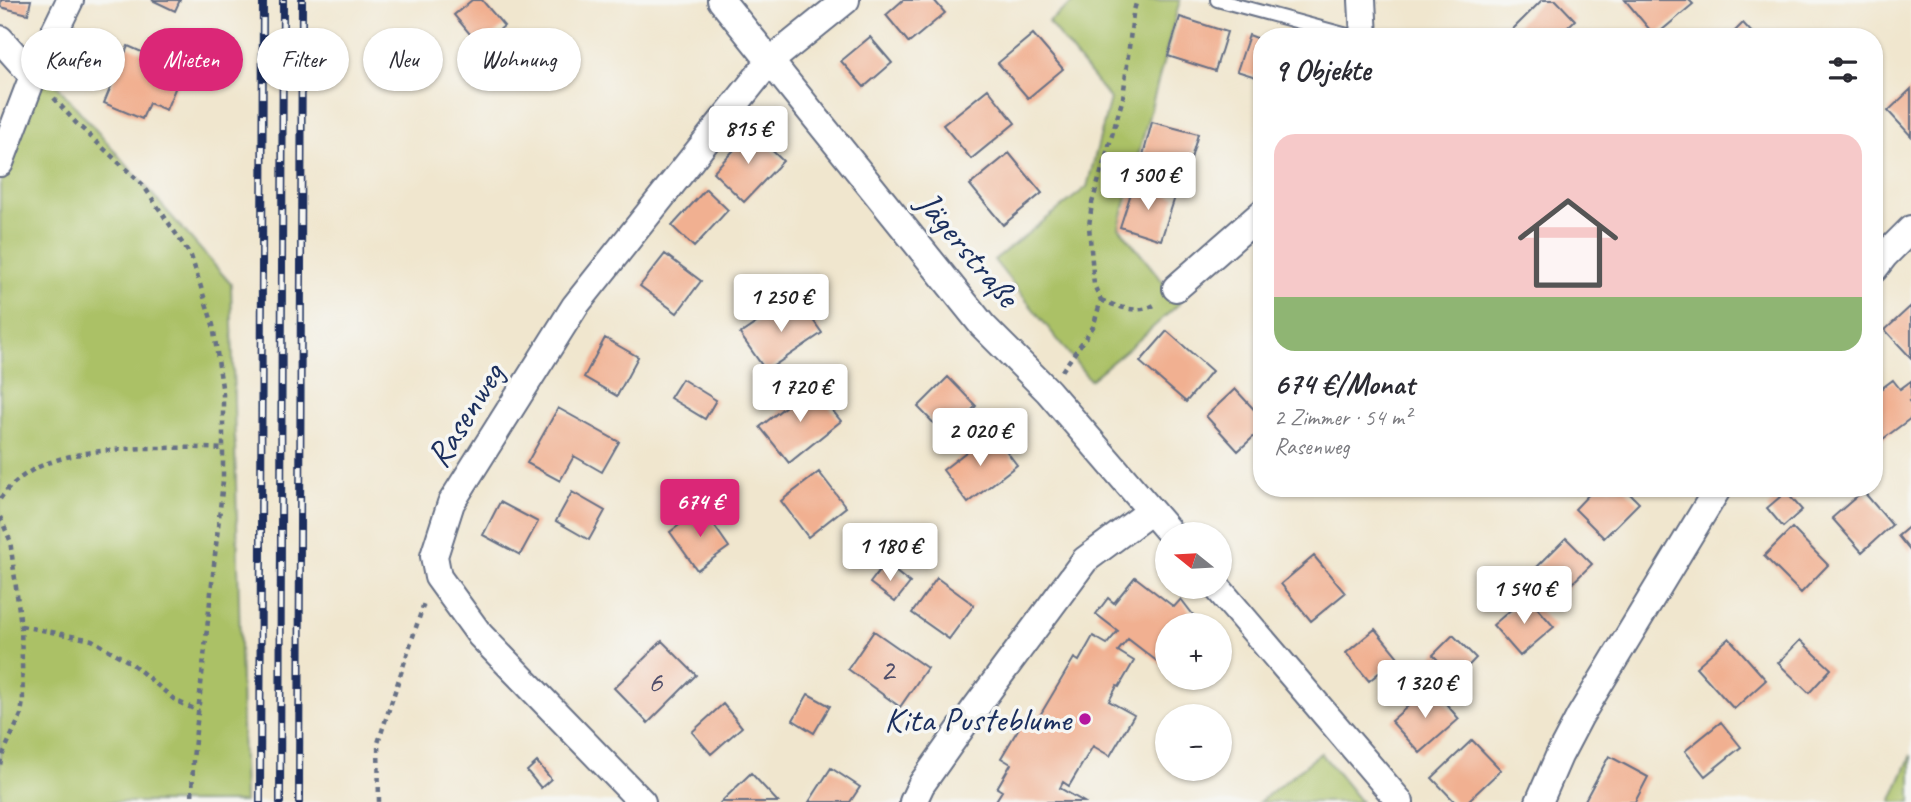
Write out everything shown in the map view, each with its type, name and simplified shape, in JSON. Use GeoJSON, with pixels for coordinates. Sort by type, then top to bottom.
{"type":"FeatureCollection","features":[{"type":"Feature","properties":{"kind":"street"},"geometry":{"type":"LineString","coordinates":[[56,28],[70,0]]}},
{"type":"Feature","properties":{"kind":"street","name":"Jägerstraße"},"geometry":{"type":"LineString","coordinates":[[721,0],[983,326],[1048,391],[1161,522]]}},
{"type":"Feature","properties":{"kind":"street","name":"Rasenweg"},"geometry":{"type":"LineString","coordinates":[[438,577],[434,556],[451,503],[575,306],[769,62],[846,0]]}},
{"type":"Feature","properties":{"kind":"street"},"geometry":{"type":"LineString","coordinates":[[1363,0],[1364,28]]}},
{"type":"Feature","properties":{"kind":"street"},"geometry":{"type":"LineString","coordinates":[[0,40],[21,63]]}},
{"type":"Feature","properties":{"kind":"street"},"geometry":{"type":"LineString","coordinates":[[0,163],[27,91]]}},
{"type":"Feature","properties":{"kind":"street"},"geometry":{"type":"LineString","coordinates":[[1176,288],[1253,221]]}},
{"type":"Feature","properties":{"kind":"street"},"geometry":{"type":"LineString","coordinates":[[1883,257],[1911,229]]}},
{"type":"Feature","properties":{"kind":"street"},"geometry":{"type":"LineString","coordinates":[[1539,802],[1580,716],[1713,497]]}},
{"type":"Feature","properties":{"kind":"street"},"geometry":{"type":"LineString","coordinates":[[913,802],[921,785],[974,710],[1085,560],[1151,511]]}},
{"type":"Feature","properties":{"kind":"street"},"geometry":{"type":"LineString","coordinates":[[438,577],[480,635],[642,802]]}},
{"type":"Feature","properties":{"kind":"street"},"geometry":{"type":"LineString","coordinates":[[1227,599],[1400,802]]}},
{"type":"Feature","properties":{"kind":"lane"},"geometry":{"type":"LineString","coordinates":[[1217,0],[1321,28]]}},
{"type":"Feature","properties":{"kind":"path"},"geometry":{"type":"LineString","coordinates":[[1048,391],[1093,327],[1101,300],[1094,285],[1089,226],[1123,98],[1137,0]]}},
{"type":"Feature","properties":{"kind":"path"},"geometry":{"type":"LineString","coordinates":[[47,91],[76,123],[144,185],[191,256],[213,325],[223,394],[222,494],[194,759],[192,802]]}},
{"type":"Feature","properties":{"kind":"path"},"geometry":{"type":"LineString","coordinates":[[1101,300],[1135,310],[1150,308],[1176,288]]}},
{"type":"Feature","properties":{"kind":"path"},"geometry":{"type":"LineString","coordinates":[[0,499],[8,487],[24,475],[49,463],[82,454],[198,447],[223,449]]}},
{"type":"Feature","properties":{"kind":"path"},"geometry":{"type":"LineString","coordinates":[[0,517],[10,540],[21,625],[23,700],[21,715],[0,766]]}},
{"type":"Feature","properties":{"kind":"path"},"geometry":{"type":"LineString","coordinates":[[379,802],[378,743],[423,605],[438,577]]}},
{"type":"Feature","properties":{"kind":"path"},"geometry":{"type":"LineString","coordinates":[[21,625],[92,640],[131,663],[176,701],[199,711]]}},
{"type":"Feature","properties":{"kind":"green space"},"geometry":{"type":"Polygon","coordinates":[[[1076,0],[1180,0],[1119,227],[1180,303],[1090,380],[994,260],[1087,187],[1110,99],[1048,22],[1076,0]]]}},
{"type":"Feature","properties":{"kind":"green space"},"geometry":{"type":"Polygon","coordinates":[[[38,91],[62,91],[231,284],[244,802],[0,802],[0,185],[38,91]]]}},
{"type":"Feature","properties":{"kind":"green space"},"geometry":{"type":"Polygon","coordinates":[[[1321,753],[1361,802],[1259,802],[1321,753]]]}},
{"type":"Feature","properties":{"kind":"green space"},"geometry":{"type":"Polygon","coordinates":[[[1911,755],[1911,802],[1891,802],[1911,755]]]}},
{"type":"Feature","properties":{"kind":"building"},"geometry":{"type":"Polygon","coordinates":[[[1,0],[31,0],[28,14],[0,7],[1,0]]]}},
{"type":"Feature","properties":{"kind":"building"},"geometry":{"type":"Polygon","coordinates":[[[152,0],[180,0],[175,11],[152,0]]]}},
{"type":"Feature","properties":{"kind":"building"},"geometry":{"type":"Polygon","coordinates":[[[472,0],[482,0],[504,26],[465,28],[454,15],[472,0]]]}},
{"type":"Feature","properties":{"kind":"building"},"geometry":{"type":"Polygon","coordinates":[[[903,0],[934,0],[945,13],[909,43],[886,15],[903,0]]]}},
{"type":"Feature","properties":{"kind":"building"},"geometry":{"type":"Polygon","coordinates":[[[1542,0],[1556,0],[1575,20],[1567,28],[1514,28],[1542,0]]]}},
{"type":"Feature","properties":{"kind":"building"},"geometry":{"type":"Polygon","coordinates":[[[1625,0],[1689,0],[1693,4],[1664,28],[1648,28],[1625,0]]]}},
{"type":"Feature","properties":{"kind":"building"},"geometry":{"type":"Polygon","coordinates":[[[1180,17],[1227,32],[1215,71],[1168,56],[1180,17]]]}},
{"type":"Feature","properties":{"kind":"building"},"geometry":{"type":"Polygon","coordinates":[[[1033,34],[1063,69],[1028,98],[998,63],[1033,34]]]}},
{"type":"Feature","properties":{"kind":"building"},"geometry":{"type":"Polygon","coordinates":[[[1249,35],[1253,37],[1253,76],[1237,71],[1249,35]]]}},
{"type":"Feature","properties":{"kind":"building"},"geometry":{"type":"Polygon","coordinates":[[[870,37],[892,63],[864,87],[841,61],[870,37]]]}},
{"type":"Feature","properties":{"kind":"building"},"geometry":{"type":"Polygon","coordinates":[[[128,46],[139,51],[139,91],[174,91],[166,110],[149,103],[142,119],[104,103],[109,91],[125,91],[125,53],[128,46]]]}},
{"type":"Feature","properties":{"kind":"building"},"geometry":{"type":"Polygon","coordinates":[[[988,89],[1015,123],[971,159],[943,125],[988,89]]]}},
{"type":"Feature","properties":{"kind":"building"},"geometry":{"type":"Polygon","coordinates":[[[1911,89],[1911,136],[1888,111],[1911,89]]]}},
{"type":"Feature","properties":{"kind":"building"},"geometry":{"type":"Polygon","coordinates":[[[1152,122],[1198,134],[1186,176],[1141,163],[1152,122]]]}},
{"type":"Feature","properties":{"kind":"building"},"geometry":{"type":"Polygon","coordinates":[[[752,131],[783,161],[744,202],[713,172],[752,131]]]}},
{"type":"Feature","properties":{"kind":"building"},"geometry":{"type":"Polygon","coordinates":[[[1009,153],[1042,193],[1003,225],[970,185],[1009,153]]]}},
{"type":"Feature","properties":{"kind":"building"},"geometry":{"type":"Polygon","coordinates":[[[1134,184],[1175,197],[1161,240],[1120,227],[1134,184]]]}},
{"type":"Feature","properties":{"kind":"building"},"geometry":{"type":"Polygon","coordinates":[[[706,189],[728,210],[694,247],[672,226],[706,189]]]}},
{"type":"Feature","properties":{"kind":"building"},"geometry":{"type":"Polygon","coordinates":[[[665,254],[701,281],[677,313],[640,286],[665,254]]]}},
{"type":"Feature","properties":{"kind":"building"},"geometry":{"type":"Polygon","coordinates":[[[796,296],[822,333],[766,371],[740,334],[796,296]]]}},
{"type":"Feature","properties":{"kind":"building"},"geometry":{"type":"Polygon","coordinates":[[[1911,306],[1911,358],[1885,330],[1911,306]]]}},
{"type":"Feature","properties":{"kind":"building"},"geometry":{"type":"Polygon","coordinates":[[[1167,331],[1212,371],[1186,402],[1140,362],[1167,331]]]}},
{"type":"Feature","properties":{"kind":"building"},"geometry":{"type":"Polygon","coordinates":[[[605,338],[638,357],[617,396],[584,377],[605,338]]]}},
{"type":"Feature","properties":{"kind":"building"},"geometry":{"type":"Polygon","coordinates":[[[948,377],[976,406],[946,436],[918,407],[948,377]]]}},
{"type":"Feature","properties":{"kind":"building"},"geometry":{"type":"Polygon","coordinates":[[[682,379],[716,400],[705,419],[670,398],[682,379]]]}},
{"type":"Feature","properties":{"kind":"building"},"geometry":{"type":"Polygon","coordinates":[[[1893,380],[1900,389],[1911,381],[1911,418],[1883,439],[1883,387],[1893,380]]]}},
{"type":"Feature","properties":{"kind":"building"},"geometry":{"type":"Polygon","coordinates":[[[812,385],[841,421],[789,463],[760,427],[812,385]]]}},
{"type":"Feature","properties":{"kind":"building"},"geometry":{"type":"Polygon","coordinates":[[[1235,389],[1253,408],[1253,437],[1238,451],[1206,416],[1235,389]]]}},
{"type":"Feature","properties":{"kind":"building"},"geometry":{"type":"Polygon","coordinates":[[[558,408],[619,442],[602,472],[574,456],[560,481],[527,463],[558,408]]]}},
{"type":"Feature","properties":{"kind":"building"},"geometry":{"type":"Polygon","coordinates":[[[992,432],[1017,465],[968,503],[943,470],[992,432]]]}},
{"type":"Feature","properties":{"kind":"building"},"geometry":{"type":"Polygon","coordinates":[[[819,472],[846,507],[808,537],[781,501],[819,472]]]}},
{"type":"Feature","properties":{"kind":"building"},"geometry":{"type":"Polygon","coordinates":[[[572,492],[605,511],[589,540],[556,521],[572,492]]]}},
{"type":"Feature","properties":{"kind":"building"},"geometry":{"type":"Polygon","coordinates":[[[1586,497],[1633,497],[1639,503],[1604,538],[1575,509],[1586,497]]]}},
{"type":"Feature","properties":{"kind":"building"},"geometry":{"type":"Polygon","coordinates":[[[1780,497],[1790,497],[1802,510],[1783,527],[1767,508],[1780,497]]]}},
{"type":"Feature","properties":{"kind":"building"},"geometry":{"type":"Polygon","coordinates":[[[1856,497],[1868,497],[1892,525],[1862,552],[1832,518],[1856,497]]]}},
{"type":"Feature","properties":{"kind":"building"},"geometry":{"type":"Polygon","coordinates":[[[500,502],[538,522],[520,555],[483,535],[500,502]]]}},
{"type":"Feature","properties":{"kind":"building"},"geometry":{"type":"Polygon","coordinates":[[[702,508],[729,547],[697,570],[670,532],[702,508]]]}},
{"type":"Feature","properties":{"kind":"building"},"geometry":{"type":"Polygon","coordinates":[[[1911,525],[1911,552],[1898,536],[1911,525]]]}},
{"type":"Feature","properties":{"kind":"building"},"geometry":{"type":"Polygon","coordinates":[[[1792,528],[1828,565],[1801,593],[1764,556],[1792,528]]]}},
{"type":"Feature","properties":{"kind":"building"},"geometry":{"type":"Polygon","coordinates":[[[1566,538],[1592,564],[1557,598],[1532,572],[1566,538]]]}},
{"type":"Feature","properties":{"kind":"building"},"geometry":{"type":"Polygon","coordinates":[[[1314,556],[1345,593],[1311,621],[1281,584],[1314,556]]]}},
{"type":"Feature","properties":{"kind":"building"},"geometry":{"type":"Polygon","coordinates":[[[885,563],[910,583],[895,602],[870,583],[885,563]]]}},
{"type":"Feature","properties":{"kind":"building","name":"Kita Pusteblume"},"geometry":{"type":"Polygon","coordinates":[[[1135,577],[1155,592],[1155,599],[1164,599],[1174,607],[1181,599],[1192,613],[1155,613],[1155,660],[1128,639],[1118,651],[1134,661],[1109,701],[1134,715],[1110,756],[1093,746],[1069,786],[1063,782],[1060,788],[1084,802],[995,802],[1002,791],[997,788],[1011,764],[1001,758],[1026,716],[1036,722],[1074,658],[1079,661],[1093,636],[1107,644],[1118,631],[1096,614],[1108,598],[1114,603],[1135,577]]]}},
{"type":"Feature","properties":{"kind":"building"},"geometry":{"type":"Polygon","coordinates":[[[937,578],[974,605],[949,639],[912,613],[937,578]]]}},
{"type":"Feature","properties":{"kind":"building"},"geometry":{"type":"Polygon","coordinates":[[[1527,596],[1554,627],[1520,656],[1493,625],[1527,596]]]}},
{"type":"Feature","properties":{"kind":"building"},"geometry":{"type":"Polygon","coordinates":[[[1375,629],[1398,657],[1369,681],[1346,653],[1375,629]]]}},
{"type":"Feature","properties":{"kind":"building"},"geometry":{"type":"Polygon","coordinates":[[[874,631],[927,668],[900,707],[848,669],[874,631]]]}},
{"type":"Feature","properties":{"kind":"building"},"geometry":{"type":"Polygon","coordinates":[[[1453,635],[1476,658],[1456,679],[1433,655],[1453,635]]]}},
{"type":"Feature","properties":{"kind":"building"},"geometry":{"type":"Polygon","coordinates":[[[1729,638],[1766,680],[1734,709],[1696,667],[1729,638]]]}},
{"type":"Feature","properties":{"kind":"building"},"geometry":{"type":"Polygon","coordinates":[[[1800,640],[1831,669],[1809,693],[1778,663],[1800,640]]]}},
{"type":"Feature","properties":{"kind":"building"},"geometry":{"type":"Polygon","coordinates":[[[662,641],[696,675],[648,723],[614,688],[662,641]]]}},
{"type":"Feature","properties":{"kind":"building"},"geometry":{"type":"Polygon","coordinates":[[[1431,686],[1459,719],[1420,753],[1391,721],[1431,686]]]}},
{"type":"Feature","properties":{"kind":"building"},"geometry":{"type":"Polygon","coordinates":[[[808,694],[830,706],[814,733],[793,720],[808,694]]]}},
{"type":"Feature","properties":{"kind":"building"},"geometry":{"type":"Polygon","coordinates":[[[723,704],[742,727],[711,754],[692,732],[723,704]]]}},
{"type":"Feature","properties":{"kind":"building"},"geometry":{"type":"Polygon","coordinates":[[[1721,722],[1741,747],[1705,776],[1685,751],[1721,722]]]}},
{"type":"Feature","properties":{"kind":"building"},"geometry":{"type":"Polygon","coordinates":[[[1472,740],[1501,770],[1467,802],[1455,802],[1432,778],[1472,740]]]}},
{"type":"Feature","properties":{"kind":"building"},"geometry":{"type":"Polygon","coordinates":[[[1609,756],[1648,777],[1635,802],[1584,802],[1609,756]]]}},
{"type":"Feature","properties":{"kind":"building"},"geometry":{"type":"Polygon","coordinates":[[[537,762],[551,779],[541,788],[527,771],[537,762]]]}},
{"type":"Feature","properties":{"kind":"building"},"geometry":{"type":"Polygon","coordinates":[[[831,768],[860,787],[850,802],[809,802],[831,768]]]}},
{"type":"Feature","properties":{"kind":"building"},"geometry":{"type":"Polygon","coordinates":[[[751,773],[778,802],[721,802],[751,773]]]}},
{"type":"Feature","properties":{"kind":"railway"},"geometry":{"type":"LineString","coordinates":[[260,802],[263,0]]}},
{"type":"Feature","properties":{"kind":"railway"},"geometry":{"type":"LineString","coordinates":[[280,802],[283,0]]}},
{"type":"Feature","properties":{"kind":"railway"},"geometry":{"type":"LineString","coordinates":[[299,802],[302,0]]}},
{"type":"Feature","properties":{"kind":"place","name":"Kita Pusteblume"},"geometry":{"type":"Point","coordinates":[1085,719]}}]}
